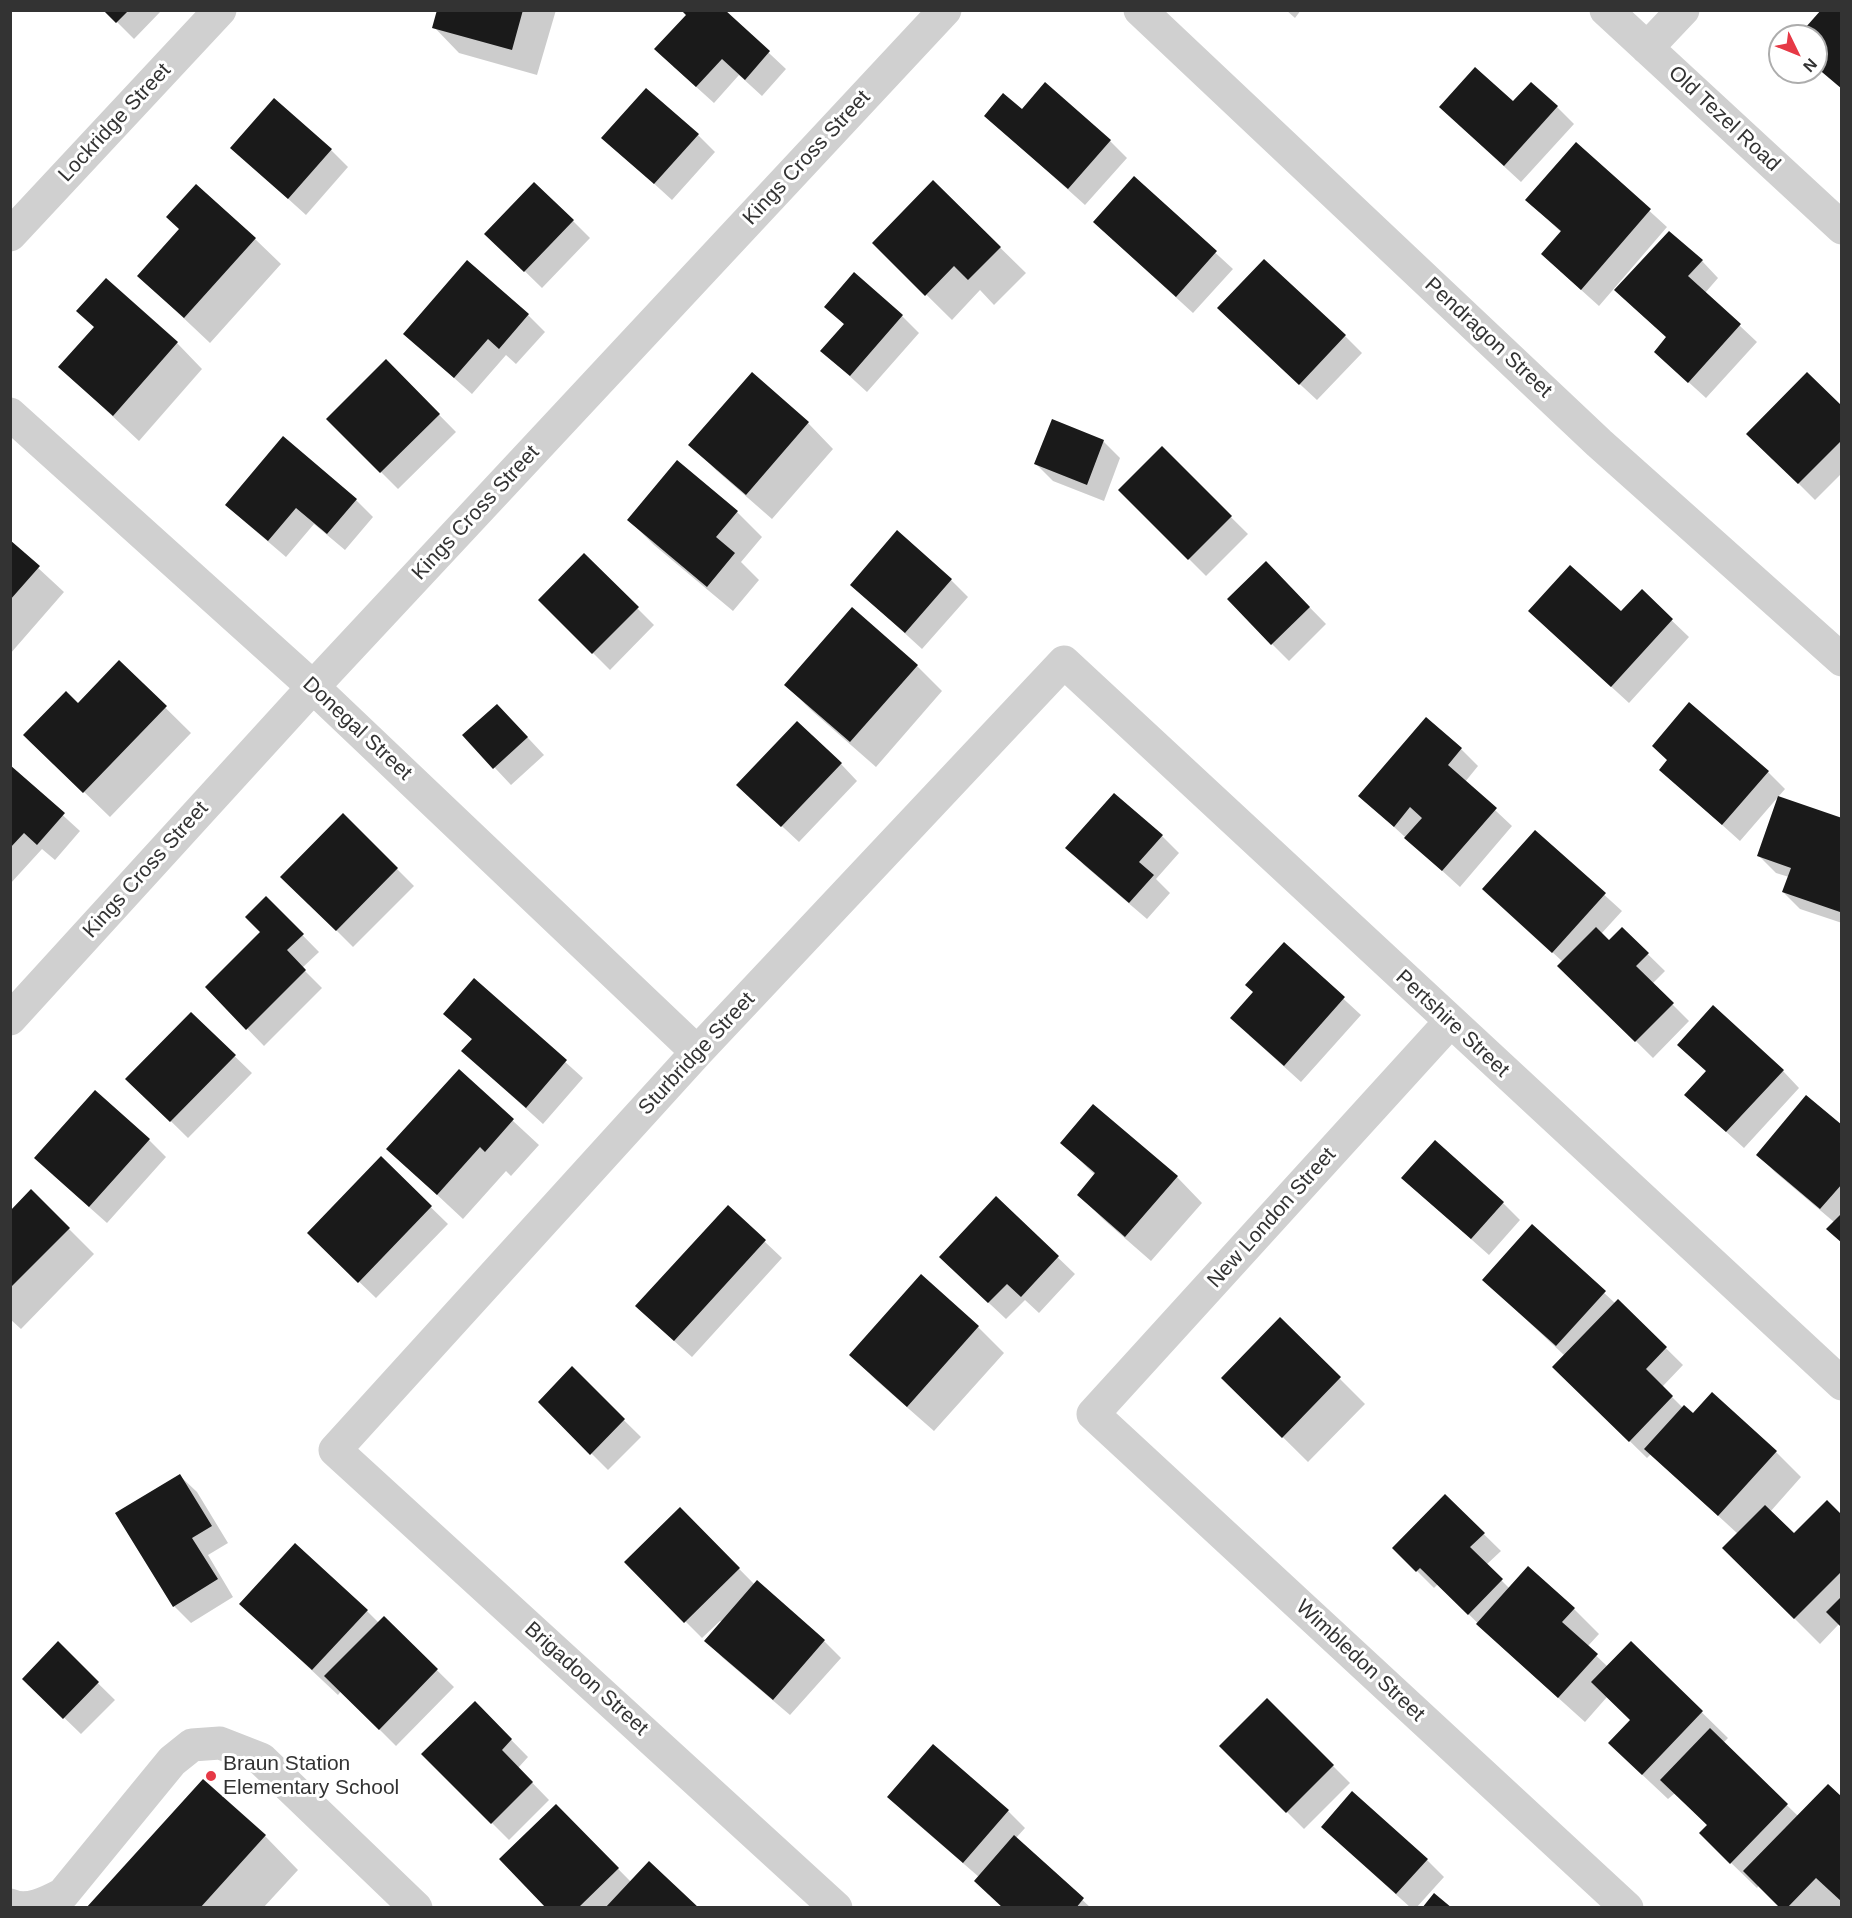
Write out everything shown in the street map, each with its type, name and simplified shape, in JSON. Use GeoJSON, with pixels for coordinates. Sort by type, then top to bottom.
{"type":"FeatureCollection","features":[{"type":"Feature","properties":{"kind":"street","name":"Lockridge Street"},"geometry":{"type":"LineString","coordinates":[[10,235],[220,10]]}},
{"type":"Feature","properties":{"kind":"street","name":"Kings Cross Street"},"geometry":{"type":"LineString","coordinates":[[10,1019],[313,687],[945,10]]}},
{"type":"Feature","properties":{"kind":"street","name":"Pendragon Street"},"geometry":{"type":"LineString","coordinates":[[1140,10],[1599,443],[1842,660]]}},
{"type":"Feature","properties":{"kind":"street","name":"Old Tezel Road"},"geometry":{"type":"LineString","coordinates":[[1606,10],[1842,228]]}},
{"type":"Feature","properties":{"kind":"street"},"geometry":{"type":"LineString","coordinates":[[1647,48],[1683,10]]}},
{"type":"Feature","properties":{"kind":"street","name":"Donegal Street"},"geometry":{"type":"LineString","coordinates":[[10,414],[313,687],[697,1052]]}},
{"type":"Feature","properties":{"kind":"street","name":"Pertshire Street"},"geometry":{"type":"LineString","coordinates":[[1064,662],[1842,1384]]}},
{"type":"Feature","properties":{"kind":"street","name":"Sturbridge Street"},"geometry":{"type":"LineString","coordinates":[[335,1450],[697,1052],[1064,662]]}},
{"type":"Feature","properties":{"kind":"street","name":"New London Street"},"geometry":{"type":"LineString","coordinates":[[1093,1414],[1450,1022]]}},
{"type":"Feature","properties":{"kind":"street","name":"Wimbledon Street"},"geometry":{"type":"LineString","coordinates":[[1093,1414],[1627,1908]]}},
{"type":"Feature","properties":{"kind":"street","name":"Brigadoon Street"},"geometry":{"type":"LineString","coordinates":[[335,1450],[836,1908]]}},
{"type":"Feature","properties":{"kind":"street"},"geometry":{"type":"LineString","coordinates":[[10,1905],[39,1906],[63,1894],[172,1761],[192,1745],[220,1743],[261,1759],[416,1908]]}},
{"type":"Feature","properties":{"kind":"building"},"geometry":{"type":"Polygon","coordinates":[[[103,10],[129,10],[116,23],[103,10]]]}},
{"type":"Feature","properties":{"kind":"building"},"geometry":{"type":"Polygon","coordinates":[[[437,10],[523,10],[512,50],[432,28],[437,10]]]}},
{"type":"Feature","properties":{"kind":"building"},"geometry":{"type":"Polygon","coordinates":[[[681,10],[725,10],[770,51],[745,80],[722,59],[696,87],[654,49],[686,15],[681,10]]]}},
{"type":"Feature","properties":{"kind":"building"},"geometry":{"type":"Polygon","coordinates":[[[1821,10],[1842,10],[1842,89],[1828,77],[1828,24],[1809,24],[1821,10]]]}},
{"type":"Feature","properties":{"kind":"building"},"geometry":{"type":"Polygon","coordinates":[[[1475,67],[1513,101],[1531,82],[1558,106],[1504,166],[1439,107],[1475,67]]]}},
{"type":"Feature","properties":{"kind":"building"},"geometry":{"type":"Polygon","coordinates":[[[1045,82],[1111,140],[1068,189],[984,116],[1003,93],[1022,109],[1045,82]]]}},
{"type":"Feature","properties":{"kind":"building"},"geometry":{"type":"Polygon","coordinates":[[[646,88],[699,134],[654,184],[601,138],[646,88]]]}},
{"type":"Feature","properties":{"kind":"building"},"geometry":{"type":"Polygon","coordinates":[[[274,98],[332,149],[288,199],[230,148],[274,98]]]}},
{"type":"Feature","properties":{"kind":"building"},"geometry":{"type":"Polygon","coordinates":[[[1576,142],[1651,209],[1581,290],[1541,254],[1561,231],[1525,200],[1576,142]]]}},
{"type":"Feature","properties":{"kind":"building"},"geometry":{"type":"Polygon","coordinates":[[[1134,176],[1217,251],[1176,297],[1093,222],[1134,176]]]}},
{"type":"Feature","properties":{"kind":"building"},"geometry":{"type":"Polygon","coordinates":[[[933,180],[1001,247],[968,280],[954,266],[925,296],[872,243],[933,180]]]}},
{"type":"Feature","properties":{"kind":"building"},"geometry":{"type":"Polygon","coordinates":[[[534,182],[574,220],[524,272],[484,234],[534,182]]]}},
{"type":"Feature","properties":{"kind":"building"},"geometry":{"type":"Polygon","coordinates":[[[196,184],[256,238],[184,318],[137,276],[179,229],[166,217],[196,184]]]}},
{"type":"Feature","properties":{"kind":"building"},"geometry":{"type":"Polygon","coordinates":[[[1669,231],[1703,260],[1688,276],[1741,324],[1688,383],[1654,352],[1666,337],[1614,290],[1669,231]]]}},
{"type":"Feature","properties":{"kind":"building"},"geometry":{"type":"Polygon","coordinates":[[[1264,259],[1346,335],[1299,385],[1217,308],[1264,259]]]}},
{"type":"Feature","properties":{"kind":"building"},"geometry":{"type":"Polygon","coordinates":[[[467,260],[529,314],[499,349],[488,339],[454,378],[403,334],[467,260]]]}},
{"type":"Feature","properties":{"kind":"building"},"geometry":{"type":"Polygon","coordinates":[[[854,272],[903,315],[850,376],[820,351],[844,324],[824,307],[854,272]]]}},
{"type":"Feature","properties":{"kind":"building"},"geometry":{"type":"Polygon","coordinates":[[[106,278],[178,342],[113,416],[58,367],[94,327],[76,311],[106,278]]]}},
{"type":"Feature","properties":{"kind":"building"},"geometry":{"type":"Polygon","coordinates":[[[386,359],[440,414],[380,473],[326,419],[386,359]]]}},
{"type":"Feature","properties":{"kind":"building"},"geometry":{"type":"Polygon","coordinates":[[[752,372],[809,422],[746,495],[688,445],[752,372]]]}},
{"type":"Feature","properties":{"kind":"building"},"geometry":{"type":"Polygon","coordinates":[[[1807,372],[1842,406],[1842,440],[1798,484],[1746,434],[1807,372]]]}},
{"type":"Feature","properties":{"kind":"building"},"geometry":{"type":"Polygon","coordinates":[[[1052,419],[1104,440],[1087,485],[1034,464],[1052,419]]]}},
{"type":"Feature","properties":{"kind":"building"},"geometry":{"type":"Polygon","coordinates":[[[283,436],[357,499],[327,534],[296,508],[268,541],[225,505],[283,436]]]}},
{"type":"Feature","properties":{"kind":"building"},"geometry":{"type":"Polygon","coordinates":[[[1162,446],[1232,516],[1188,560],[1118,490],[1162,446]]]}},
{"type":"Feature","properties":{"kind":"building"},"geometry":{"type":"Polygon","coordinates":[[[677,460],[738,511],[716,537],[735,553],[707,587],[627,520],[677,460]]]}},
{"type":"Feature","properties":{"kind":"building"},"geometry":{"type":"Polygon","coordinates":[[[897,530],[952,579],[905,633],[850,585],[897,530]]]}},
{"type":"Feature","properties":{"kind":"building"},"geometry":{"type":"Polygon","coordinates":[[[10,540],[40,566],[10,600],[10,540]]]}},
{"type":"Feature","properties":{"kind":"building"},"geometry":{"type":"Polygon","coordinates":[[[584,553],[639,607],[592,654],[538,600],[584,553]]]}},
{"type":"Feature","properties":{"kind":"building"},"geometry":{"type":"Polygon","coordinates":[[[1266,561],[1310,607],[1271,645],[1227,599],[1266,561]]]}},
{"type":"Feature","properties":{"kind":"building"},"geometry":{"type":"Polygon","coordinates":[[[1570,565],[1621,611],[1642,589],[1673,619],[1611,687],[1528,611],[1570,565]]]}},
{"type":"Feature","properties":{"kind":"building"},"geometry":{"type":"Polygon","coordinates":[[[852,607],[918,665],[850,742],[784,685],[852,607]]]}},
{"type":"Feature","properties":{"kind":"building"},"geometry":{"type":"Polygon","coordinates":[[[119,660],[167,706],[83,793],[23,735],[66,691],[78,703],[119,660]]]}},
{"type":"Feature","properties":{"kind":"building"},"geometry":{"type":"Polygon","coordinates":[[[1689,702],[1769,771],[1722,825],[1659,770],[1667,760],[1652,746],[1689,702]]]}},
{"type":"Feature","properties":{"kind":"building"},"geometry":{"type":"Polygon","coordinates":[[[497,704],[528,737],[493,769],[462,735],[497,704]]]}},
{"type":"Feature","properties":{"kind":"building"},"geometry":{"type":"Polygon","coordinates":[[[1426,717],[1462,748],[1448,765],[1497,808],[1442,871],[1404,838],[1422,818],[1410,807],[1394,827],[1358,796],[1426,717]]]}},
{"type":"Feature","properties":{"kind":"building"},"geometry":{"type":"Polygon","coordinates":[[[797,721],[842,763],[781,827],[736,785],[797,721]]]}},
{"type":"Feature","properties":{"kind":"building"},"geometry":{"type":"Polygon","coordinates":[[[10,765],[65,813],[37,845],[24,833],[10,848],[10,765]]]}},
{"type":"Feature","properties":{"kind":"building"},"geometry":{"type":"Polygon","coordinates":[[[1114,793],[1163,835],[1139,862],[1154,875],[1129,903],[1065,848],[1114,793]]]}},
{"type":"Feature","properties":{"kind":"building"},"geometry":{"type":"Polygon","coordinates":[[[1778,796],[1842,818],[1840,912],[1782,892],[1791,868],[1757,856],[1778,796]]]}},
{"type":"Feature","properties":{"kind":"building"},"geometry":{"type":"Polygon","coordinates":[[[343,813],[398,868],[336,931],[280,877],[343,813]]]}},
{"type":"Feature","properties":{"kind":"building"},"geometry":{"type":"Polygon","coordinates":[[[1535,830],[1606,893],[1552,953],[1482,889],[1535,830]]]}},
{"type":"Feature","properties":{"kind":"building"},"geometry":{"type":"Polygon","coordinates":[[[266,896],[304,934],[287,950],[306,970],[246,1030],[205,987],[260,932],[245,917],[266,896]]]}},
{"type":"Feature","properties":{"kind":"building"},"geometry":{"type":"Polygon","coordinates":[[[1596,927],[1609,940],[1622,927],[1649,953],[1636,966],[1674,1003],[1635,1042],[1557,966],[1596,927]]]}},
{"type":"Feature","properties":{"kind":"building"},"geometry":{"type":"Polygon","coordinates":[[[1284,942],[1345,997],[1284,1066],[1230,1018],[1253,992],[1245,985],[1284,942]]]}},
{"type":"Feature","properties":{"kind":"building"},"geometry":{"type":"Polygon","coordinates":[[[474,978],[567,1060],[526,1108],[461,1051],[472,1039],[443,1014],[474,978]]]}},
{"type":"Feature","properties":{"kind":"building"},"geometry":{"type":"Polygon","coordinates":[[[1713,1005],[1784,1070],[1726,1132],[1684,1095],[1706,1071],[1677,1045],[1713,1005]]]}},
{"type":"Feature","properties":{"kind":"building"},"geometry":{"type":"Polygon","coordinates":[[[191,1012],[236,1055],[170,1122],[125,1079],[191,1012]]]}},
{"type":"Feature","properties":{"kind":"building"},"geometry":{"type":"Polygon","coordinates":[[[459,1069],[514,1119],[485,1152],[480,1147],[437,1195],[386,1149],[459,1069]]]}},
{"type":"Feature","properties":{"kind":"building"},"geometry":{"type":"Polygon","coordinates":[[[95,1090],[150,1139],[89,1207],[34,1158],[95,1090]]]}},
{"type":"Feature","properties":{"kind":"building"},"geometry":{"type":"Polygon","coordinates":[[[1806,1095],[1842,1125],[1842,1184],[1820,1209],[1756,1155],[1806,1095]]]}},
{"type":"Feature","properties":{"kind":"building"},"geometry":{"type":"Polygon","coordinates":[[[1093,1104],[1178,1176],[1125,1237],[1077,1195],[1095,1173],[1060,1143],[1093,1104]]]}},
{"type":"Feature","properties":{"kind":"building"},"geometry":{"type":"Polygon","coordinates":[[[1435,1140],[1504,1202],[1471,1239],[1401,1178],[1435,1140]]]}},
{"type":"Feature","properties":{"kind":"building"},"geometry":{"type":"Polygon","coordinates":[[[381,1156],[432,1206],[358,1283],[307,1233],[381,1156]]]}},
{"type":"Feature","properties":{"kind":"building"},"geometry":{"type":"Polygon","coordinates":[[[31,1189],[70,1228],[10,1288],[10,1211],[31,1189]]]}},
{"type":"Feature","properties":{"kind":"building"},"geometry":{"type":"Polygon","coordinates":[[[996,1196],[1059,1256],[1021,1297],[1007,1284],[988,1303],[939,1257],[996,1196]]]}},
{"type":"Feature","properties":{"kind":"building"},"geometry":{"type":"Polygon","coordinates":[[[728,1205],[766,1240],[674,1341],[635,1306],[728,1205]]]}},
{"type":"Feature","properties":{"kind":"building"},"geometry":{"type":"Polygon","coordinates":[[[1842,1213],[1842,1243],[1826,1229],[1842,1213]]]}},
{"type":"Feature","properties":{"kind":"building"},"geometry":{"type":"Polygon","coordinates":[[[1532,1224],[1606,1291],[1556,1346],[1482,1280],[1532,1224]]]}},
{"type":"Feature","properties":{"kind":"building"},"geometry":{"type":"Polygon","coordinates":[[[921,1274],[979,1326],[907,1407],[849,1355],[921,1274]]]}},
{"type":"Feature","properties":{"kind":"building"},"geometry":{"type":"Polygon","coordinates":[[[1618,1299],[1667,1347],[1646,1369],[1673,1396],[1629,1442],[1552,1367],[1618,1299]]]}},
{"type":"Feature","properties":{"kind":"building"},"geometry":{"type":"Polygon","coordinates":[[[1280,1317],[1341,1377],[1282,1438],[1221,1378],[1280,1317]]]}},
{"type":"Feature","properties":{"kind":"building"},"geometry":{"type":"Polygon","coordinates":[[[572,1366],[625,1419],[590,1455],[538,1402],[572,1366]]]}},
{"type":"Feature","properties":{"kind":"building"},"geometry":{"type":"Polygon","coordinates":[[[1712,1392],[1777,1451],[1718,1516],[1644,1449],[1684,1405],[1693,1413],[1712,1392]]]}},
{"type":"Feature","properties":{"kind":"building"},"geometry":{"type":"Polygon","coordinates":[[[180,1474],[212,1526],[192,1538],[218,1579],[173,1607],[115,1513],[180,1474]]]}},
{"type":"Feature","properties":{"kind":"building"},"geometry":{"type":"Polygon","coordinates":[[[1445,1494],[1485,1533],[1470,1547],[1503,1579],[1468,1615],[1420,1568],[1416,1572],[1392,1548],[1445,1494]]]}},
{"type":"Feature","properties":{"kind":"building"},"geometry":{"type":"Polygon","coordinates":[[[1827,1500],[1842,1515],[1842,1571],[1794,1619],[1722,1548],[1765,1505],[1794,1533],[1827,1500]]]}},
{"type":"Feature","properties":{"kind":"building"},"geometry":{"type":"Polygon","coordinates":[[[680,1507],[740,1568],[684,1623],[624,1562],[680,1507]]]}},
{"type":"Feature","properties":{"kind":"building"},"geometry":{"type":"Polygon","coordinates":[[[295,1543],[368,1610],[312,1670],[239,1604],[295,1543]]]}},
{"type":"Feature","properties":{"kind":"building"},"geometry":{"type":"Polygon","coordinates":[[[1528,1566],[1575,1608],[1562,1622],[1598,1654],[1558,1698],[1476,1624],[1528,1566]]]}},
{"type":"Feature","properties":{"kind":"building"},"geometry":{"type":"Polygon","coordinates":[[[757,1580],[825,1640],[773,1700],[704,1641],[757,1580]]]}},
{"type":"Feature","properties":{"kind":"building"},"geometry":{"type":"Polygon","coordinates":[[[1842,1596],[1842,1628],[1826,1612],[1842,1596]]]}},
{"type":"Feature","properties":{"kind":"building"},"geometry":{"type":"Polygon","coordinates":[[[384,1616],[438,1669],[379,1730],[324,1676],[384,1616]]]}},
{"type":"Feature","properties":{"kind":"building"},"geometry":{"type":"Polygon","coordinates":[[[58,1641],[99,1682],[63,1719],[22,1679],[58,1641]]]}},
{"type":"Feature","properties":{"kind":"building"},"geometry":{"type":"Polygon","coordinates":[[[1631,1641],[1703,1711],[1642,1775],[1608,1743],[1630,1720],[1591,1682],[1631,1641]]]}},
{"type":"Feature","properties":{"kind":"building"},"geometry":{"type":"Polygon","coordinates":[[[1267,1698],[1334,1765],[1286,1813],[1219,1746],[1267,1698]]]}},
{"type":"Feature","properties":{"kind":"building"},"geometry":{"type":"Polygon","coordinates":[[[475,1701],[512,1739],[502,1750],[533,1782],[491,1824],[421,1754],[475,1701]]]}},
{"type":"Feature","properties":{"kind":"building"},"geometry":{"type":"Polygon","coordinates":[[[1710,1728],[1788,1804],[1730,1864],[1699,1833],[1707,1825],[1660,1780],[1710,1728]]]}},
{"type":"Feature","properties":{"kind":"building"},"geometry":{"type":"Polygon","coordinates":[[[933,1744],[1009,1810],[963,1863],[887,1797],[933,1744]]]}},
{"type":"Feature","properties":{"kind":"building"},"geometry":{"type":"Polygon","coordinates":[[[203,1779],[266,1835],[200,1908],[86,1908],[203,1779]]]}},
{"type":"Feature","properties":{"kind":"building"},"geometry":{"type":"Polygon","coordinates":[[[1828,1784],[1842,1797],[1842,1902],[1816,1878],[1787,1908],[1780,1908],[1743,1871],[1828,1784]]]}},
{"type":"Feature","properties":{"kind":"building"},"geometry":{"type":"Polygon","coordinates":[[[1352,1791],[1428,1859],[1396,1894],[1321,1827],[1352,1791]]]}},
{"type":"Feature","properties":{"kind":"building"},"geometry":{"type":"Polygon","coordinates":[[[556,1804],[619,1868],[578,1908],[546,1908],[499,1859],[556,1804]]]}},
{"type":"Feature","properties":{"kind":"building"},"geometry":{"type":"Polygon","coordinates":[[[1014,1835],[1084,1898],[1076,1908],[1003,1908],[974,1881],[1014,1835]]]}},
{"type":"Feature","properties":{"kind":"building"},"geometry":{"type":"Polygon","coordinates":[[[649,1861],[699,1908],[605,1908],[649,1861]]]}},
{"type":"Feature","properties":{"kind":"building"},"geometry":{"type":"Polygon","coordinates":[[[1434,1893],[1452,1908],[1422,1908],[1434,1893]]]}},
{"type":"Feature","properties":{"kind":"place","name":"Braun Station Elementary School"},"geometry":{"type":"Point","coordinates":[211,1776]}}]}
